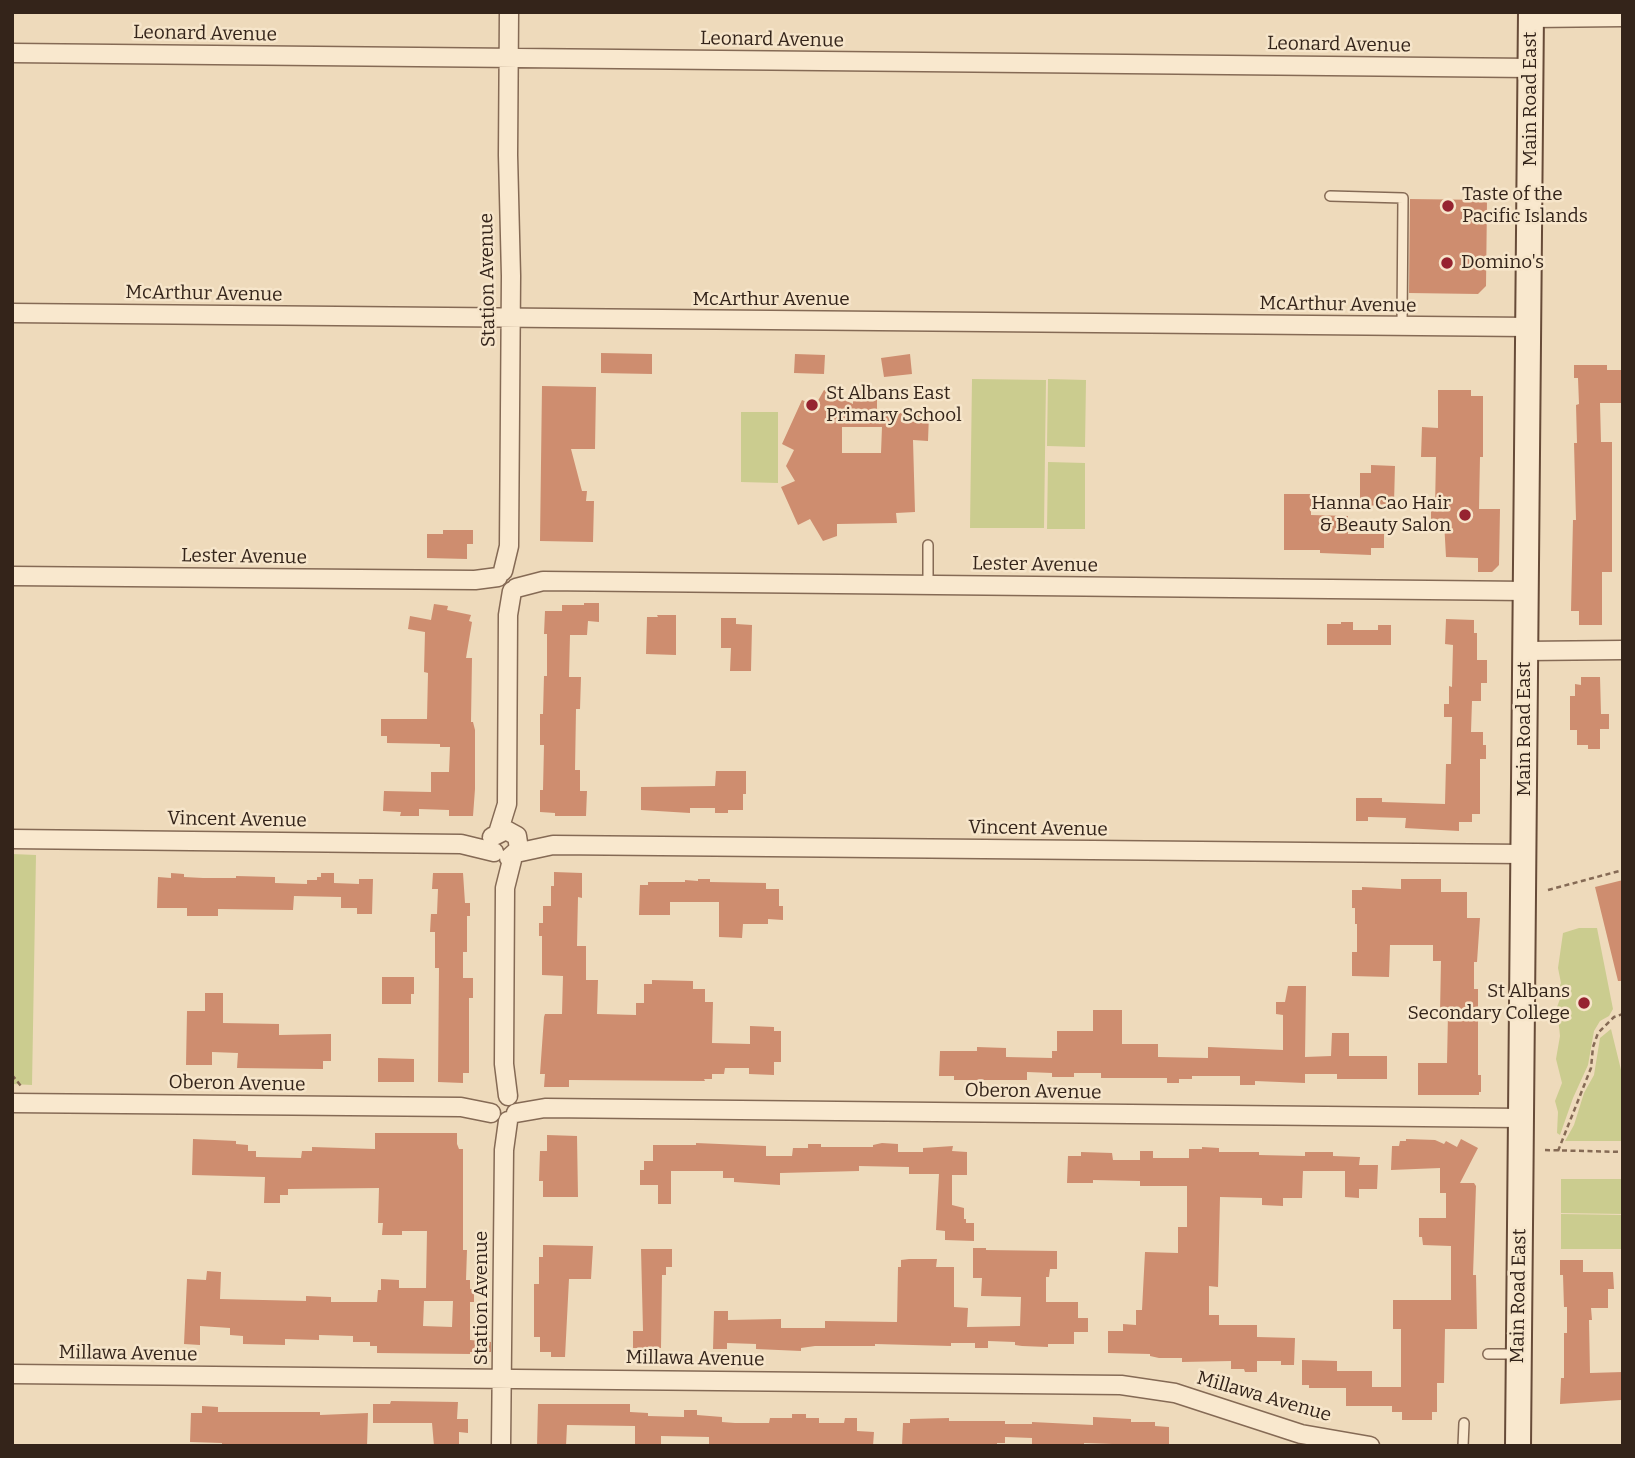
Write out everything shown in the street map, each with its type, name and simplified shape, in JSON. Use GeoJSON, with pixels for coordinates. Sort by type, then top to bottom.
{"type":"FeatureCollection","features":[{"type":"Feature","properties":{"kind":"main road","name":"Main Road East"},"geometry":{"type":"LineString","coordinates":[[1518,1446],[1531,15]]}},
{"type":"Feature","properties":{"kind":"street","name":"Station Avenue"},"geometry":{"type":"LineString","coordinates":[[501,1446],[511,318],[509,12]]}},
{"type":"Feature","properties":{"kind":"street"},"geometry":{"type":"LineString","coordinates":[[1531,15],[1623,17]]}},
{"type":"Feature","properties":{"kind":"street","name":"Leonard Avenue"},"geometry":{"type":"LineString","coordinates":[[12,53],[1531,68]]}},
{"type":"Feature","properties":{"kind":"street","name":"McArthur Avenue"},"geometry":{"type":"LineString","coordinates":[[12,313],[1529,327]]}},
{"type":"Feature","properties":{"kind":"street","name":"Lester Avenue"},"geometry":{"type":"LineString","coordinates":[[12,576],[1527,591]]}},
{"type":"Feature","properties":{"kind":"street"},"geometry":{"type":"LineString","coordinates":[[1525,651],[1623,650]]}},
{"type":"Feature","properties":{"kind":"street","name":"Vincent Avenue"},"geometry":{"type":"LineString","coordinates":[[12,839],[1523,854]]}},
{"type":"Feature","properties":{"kind":"street","name":"Oberon Avenue"},"geometry":{"type":"LineString","coordinates":[[12,1103],[1520,1118]]}},
{"type":"Feature","properties":{"kind":"street","name":"Millawa Avenue"},"geometry":{"type":"LineString","coordinates":[[12,1374],[1121,1385],[1175,1393],[1301,1434],[1370,1446]]}},
{"type":"Feature","properties":{"kind":"lane"},"geometry":{"type":"LineString","coordinates":[[1330,196],[1403,198],[1402,326]]}},
{"type":"Feature","properties":{"kind":"lane"},"geometry":{"type":"LineString","coordinates":[[928,585],[929,545]]}},
{"type":"Feature","properties":{"kind":"lane"},"geometry":{"type":"LineString","coordinates":[[1488,1354],[1519,1354]]}},
{"type":"Feature","properties":{"kind":"lane"},"geometry":{"type":"LineString","coordinates":[[1463,1446],[1464,1423]]}},
{"type":"Feature","properties":{"kind":"path"},"geometry":{"type":"LineString","coordinates":[[1548,890],[1623,870]]}},
{"type":"Feature","properties":{"kind":"path"},"geometry":{"type":"LineString","coordinates":[[1558,1151],[1591,1068],[1593,1047],[1598,1033],[1614,1017],[1623,1014]]}},
{"type":"Feature","properties":{"kind":"path"},"geometry":{"type":"LineString","coordinates":[[12,1075],[22,1086]]}},
{"type":"Feature","properties":{"kind":"path"},"geometry":{"type":"LineString","coordinates":[[1545,1150],[1623,1152]]}},
{"type":"Feature","properties":{"kind":"green space"},"geometry":{"type":"Polygon","coordinates":[[[972,379],[1046,380],[1044,528],[970,528],[972,379]]]}},
{"type":"Feature","properties":{"kind":"green space"},"geometry":{"type":"Polygon","coordinates":[[[1048,379],[1086,380],[1085,447],[1047,446],[1048,379]]]}},
{"type":"Feature","properties":{"kind":"green space"},"geometry":{"type":"Polygon","coordinates":[[[741,412],[778,412],[778,483],[741,482],[741,412]]]}},
{"type":"Feature","properties":{"kind":"green space"},"geometry":{"type":"Polygon","coordinates":[[[1048,462],[1085,463],[1085,529],[1047,529],[1048,462]]]}},
{"type":"Feature","properties":{"kind":"green space"},"geometry":{"type":"Polygon","coordinates":[[[12,854],[36,855],[32,1085],[12,1084],[12,854]]]}},
{"type":"Feature","properties":{"kind":"green space"},"geometry":{"type":"Polygon","coordinates":[[[1579,928],[1597,928],[1613,1009],[1594,1031],[1588,1065],[1560,1135],[1557,1133],[1558,1112],[1555,1101],[1562,1083],[1556,1059],[1560,1036],[1557,1007],[1561,983],[1558,968],[1563,933],[1579,928]]]}},
{"type":"Feature","properties":{"kind":"green space"},"geometry":{"type":"Polygon","coordinates":[[[1611,1029],[1623,1078],[1623,1141],[1565,1141],[1594,1075],[1600,1038],[1611,1029]]]}},
{"type":"Feature","properties":{"kind":"green space"},"geometry":{"type":"Polygon","coordinates":[[[1561,1179],[1623,1179],[1623,1214],[1561,1213],[1561,1179]]]}},
{"type":"Feature","properties":{"kind":"green space"},"geometry":{"type":"Polygon","coordinates":[[[1561,1214],[1623,1215],[1623,1249],[1561,1249],[1561,1214]]]}},
{"type":"Feature","properties":{"kind":"building"},"geometry":{"type":"Polygon","coordinates":[[[1410,199],[1487,200],[1486,286],[1478,294],[1409,293],[1410,199]]]}},
{"type":"Feature","properties":{"kind":"building"},"geometry":{"type":"Polygon","coordinates":[[[601,353],[652,354],[652,374],[601,373],[601,353]]]}},
{"type":"Feature","properties":{"kind":"building"},"geometry":{"type":"Polygon","coordinates":[[[795,354],[825,355],[824,374],[794,373],[795,354]]]}},
{"type":"Feature","properties":{"kind":"building"},"geometry":{"type":"Polygon","coordinates":[[[910,354],[912,374],[884,377],[881,358],[910,354]]]}},
{"type":"Feature","properties":{"kind":"building"},"geometry":{"type":"Polygon","coordinates":[[[1574,365],[1607,365],[1607,370],[1623,370],[1623,403],[1600,403],[1601,442],[1612,442],[1612,572],[1602,572],[1602,625],[1579,625],[1579,611],[1571,611],[1573,520],[1576,520],[1574,443],[1577,443],[1576,405],[1579,404],[1578,378],[1574,378],[1574,365]]]}},
{"type":"Feature","properties":{"kind":"building"},"geometry":{"type":"Polygon","coordinates":[[[542,386],[596,387],[595,449],[571,449],[582,491],[587,491],[586,501],[594,501],[593,542],[540,541],[542,386]]]}},
{"type":"Feature","properties":{"kind":"building"},"geometry":{"type":"Polygon","coordinates":[[[824,390],[853,404],[853,390],[877,390],[877,412],[929,414],[928,441],[913,440],[915,512],[896,513],[897,523],[837,524],[837,536],[823,541],[810,519],[798,525],[781,487],[795,481],[786,466],[794,450],[782,444],[802,400],[815,406],[824,390]],[[842,427],[842,453],[881,453],[882,427],[842,427]]]}},
{"type":"Feature","properties":{"kind":"building"},"geometry":{"type":"Polygon","coordinates":[[[1438,390],[1471,390],[1471,396],[1483,396],[1483,457],[1480,457],[1479,509],[1500,509],[1499,565],[1492,572],[1478,572],[1478,558],[1446,557],[1444,521],[1431,521],[1431,508],[1435,508],[1436,457],[1421,457],[1422,427],[1438,428],[1438,390]]]}},
{"type":"Feature","properties":{"kind":"building"},"geometry":{"type":"Polygon","coordinates":[[[1371,465],[1395,466],[1394,503],[1360,507],[1360,473],[1371,473],[1371,465]]]}},
{"type":"Feature","properties":{"kind":"building"},"geometry":{"type":"Polygon","coordinates":[[[1284,494],[1311,494],[1311,515],[1348,516],[1348,534],[1384,534],[1384,548],[1371,548],[1371,555],[1284,550],[1284,494]]]}},
{"type":"Feature","properties":{"kind":"building"},"geometry":{"type":"Polygon","coordinates":[[[443,530],[473,530],[473,544],[467,544],[467,559],[427,558],[427,534],[443,534],[443,530]]]}},
{"type":"Feature","properties":{"kind":"building"},"geometry":{"type":"Polygon","coordinates":[[[599,603],[599,622],[588,621],[587,635],[570,635],[569,677],[581,677],[580,709],[576,709],[575,770],[580,770],[580,791],[587,791],[586,816],[555,816],[555,813],[540,812],[544,745],[540,745],[540,714],[543,714],[544,676],[547,676],[545,611],[562,611],[562,605],[599,603]]]}},
{"type":"Feature","properties":{"kind":"building"},"geometry":{"type":"Polygon","coordinates":[[[434,604],[471,615],[466,658],[472,658],[471,722],[475,730],[473,816],[449,816],[449,810],[419,809],[419,816],[400,816],[401,812],[383,811],[384,791],[431,792],[431,772],[449,772],[450,747],[440,747],[440,744],[387,743],[387,736],[381,736],[381,719],[427,719],[425,632],[408,629],[410,616],[431,620],[434,604]]]}},
{"type":"Feature","properties":{"kind":"building"},"geometry":{"type":"Polygon","coordinates":[[[657,615],[676,615],[676,655],[646,654],[647,617],[658,617],[657,615]]]}},
{"type":"Feature","properties":{"kind":"building"},"geometry":{"type":"Polygon","coordinates":[[[721,618],[736,618],[736,624],[752,625],[751,671],[730,671],[731,648],[721,648],[721,618]]]}},
{"type":"Feature","properties":{"kind":"building"},"geometry":{"type":"Polygon","coordinates":[[[1446,619],[1474,620],[1477,660],[1487,660],[1487,683],[1481,683],[1481,701],[1472,701],[1471,732],[1483,732],[1483,745],[1486,745],[1486,759],[1480,759],[1480,814],[1472,814],[1472,822],[1459,822],[1459,831],[1405,828],[1406,818],[1368,817],[1368,821],[1356,821],[1356,798],[1382,798],[1382,802],[1445,804],[1446,764],[1451,764],[1452,717],[1444,717],[1444,704],[1449,704],[1449,686],[1452,687],[1453,645],[1445,644],[1446,619]]]}},
{"type":"Feature","properties":{"kind":"building"},"geometry":{"type":"Polygon","coordinates":[[[1353,622],[1353,630],[1378,630],[1378,625],[1391,625],[1391,645],[1327,645],[1327,624],[1353,622]]]}},
{"type":"Feature","properties":{"kind":"building"},"geometry":{"type":"Polygon","coordinates":[[[1581,677],[1600,677],[1601,714],[1609,714],[1609,729],[1600,729],[1600,749],[1577,745],[1577,730],[1570,730],[1570,696],[1575,696],[1575,684],[1581,685],[1581,677]]]}},
{"type":"Feature","properties":{"kind":"building"},"geometry":{"type":"Polygon","coordinates":[[[716,771],[746,771],[743,810],[715,813],[715,808],[690,808],[690,813],[641,810],[641,787],[715,786],[716,771]]]}},
{"type":"Feature","properties":{"kind":"building"},"geometry":{"type":"Polygon","coordinates":[[[554,872],[582,873],[582,898],[578,897],[577,946],[586,946],[586,980],[598,980],[597,1014],[636,1015],[636,1003],[644,1003],[644,984],[652,984],[652,980],[693,981],[693,989],[705,989],[705,1002],[713,1002],[712,1043],[750,1044],[750,1026],[774,1027],[774,1031],[781,1031],[781,1062],[774,1062],[774,1075],[749,1074],[749,1068],[725,1068],[724,1074],[712,1074],[712,1079],[704,1079],[705,1081],[569,1080],[569,1087],[544,1087],[545,1074],[540,1074],[544,1017],[545,1014],[562,1014],[563,976],[542,975],[542,936],[539,936],[539,923],[543,923],[543,906],[551,906],[554,872]]]}},
{"type":"Feature","properties":{"kind":"building"},"geometry":{"type":"Polygon","coordinates":[[[171,873],[203,878],[275,877],[275,883],[307,884],[307,880],[321,877],[321,873],[334,873],[334,883],[359,884],[359,879],[373,879],[372,914],[357,914],[357,908],[341,908],[341,897],[294,896],[293,910],[218,909],[218,916],[187,916],[187,908],[157,908],[158,877],[171,878],[171,873]]]}},
{"type":"Feature","properties":{"kind":"building"},"geometry":{"type":"Polygon","coordinates":[[[433,873],[463,873],[465,903],[470,903],[470,916],[467,916],[467,952],[463,952],[463,978],[473,978],[473,998],[469,998],[469,1073],[463,1073],[463,1083],[438,1082],[439,968],[435,968],[435,932],[430,932],[431,914],[437,914],[438,889],[432,889],[433,873]]]}},
{"type":"Feature","properties":{"kind":"building"},"geometry":{"type":"Polygon","coordinates":[[[710,879],[710,882],[766,883],[766,889],[779,889],[779,906],[783,906],[783,920],[768,919],[768,924],[743,924],[742,938],[719,937],[719,902],[670,902],[670,915],[639,915],[640,885],[648,885],[648,882],[685,882],[710,879]]]}},
{"type":"Feature","properties":{"kind":"building"},"geometry":{"type":"Polygon","coordinates":[[[1401,879],[1441,879],[1441,892],[1467,892],[1467,918],[1480,918],[1477,962],[1474,962],[1474,989],[1478,989],[1478,1075],[1481,1075],[1479,1095],[1418,1095],[1418,1063],[1447,1063],[1448,1013],[1440,1013],[1441,961],[1433,961],[1433,945],[1390,945],[1389,977],[1352,976],[1352,952],[1357,952],[1357,924],[1355,908],[1352,908],[1352,890],[1362,890],[1362,887],[1401,889],[1401,879]]]}},
{"type":"Feature","properties":{"kind":"building"},"geometry":{"type":"Polygon","coordinates":[[[1623,880],[1623,981],[1618,981],[1595,887],[1623,880]]]}},
{"type":"Feature","properties":{"kind":"building"},"geometry":{"type":"Polygon","coordinates":[[[382,977],[414,977],[411,1004],[382,1004],[382,977]]]}},
{"type":"Feature","properties":{"kind":"building"},"geometry":{"type":"Polygon","coordinates":[[[1288,986],[1306,986],[1305,1057],[1331,1056],[1332,1033],[1349,1033],[1349,1056],[1387,1056],[1387,1079],[1337,1079],[1337,1074],[1305,1074],[1305,1083],[1255,1081],[1255,1085],[1240,1085],[1240,1076],[1192,1076],[1192,1079],[1179,1079],[1179,1083],[1167,1083],[1167,1078],[1101,1078],[1101,1073],[1074,1073],[1074,1077],[1052,1077],[1052,1073],[1027,1072],[1027,1080],[954,1080],[954,1076],[939,1076],[940,1051],[977,1051],[977,1047],[1006,1048],[1006,1057],[1052,1058],[1052,1051],[1057,1051],[1057,1031],[1093,1031],[1093,1010],[1122,1010],[1122,1044],[1158,1044],[1158,1057],[1208,1058],[1208,1047],[1283,1050],[1283,1015],[1276,1014],[1276,1002],[1285,1002],[1288,986]]]}},
{"type":"Feature","properties":{"kind":"building"},"geometry":{"type":"Polygon","coordinates":[[[205,993],[223,993],[223,1023],[279,1024],[279,1035],[331,1034],[331,1061],[323,1061],[323,1069],[237,1068],[238,1053],[212,1052],[212,1065],[186,1065],[187,1011],[205,1011],[205,993]]]}},
{"type":"Feature","properties":{"kind":"building"},"geometry":{"type":"Polygon","coordinates":[[[378,1058],[414,1059],[414,1082],[378,1082],[378,1058]]]}},
{"type":"Feature","properties":{"kind":"building"},"geometry":{"type":"Polygon","coordinates":[[[375,1133],[457,1133],[457,1144],[459,1149],[463,1149],[463,1250],[467,1250],[466,1280],[470,1280],[470,1289],[474,1289],[474,1302],[470,1302],[470,1340],[491,1342],[491,1352],[377,1353],[377,1346],[370,1346],[370,1342],[353,1342],[353,1336],[319,1335],[319,1340],[285,1339],[285,1345],[243,1344],[243,1336],[230,1335],[230,1328],[200,1326],[200,1345],[184,1344],[187,1279],[206,1280],[207,1271],[221,1272],[220,1299],[306,1301],[306,1296],[331,1297],[331,1302],[377,1302],[381,1279],[399,1280],[399,1288],[426,1288],[427,1231],[402,1231],[402,1235],[382,1235],[383,1223],[378,1223],[379,1188],[288,1189],[288,1195],[280,1195],[280,1203],[264,1203],[265,1177],[192,1175],[193,1139],[236,1141],[236,1144],[248,1145],[248,1151],[256,1151],[256,1157],[301,1158],[302,1151],[312,1151],[312,1147],[375,1149],[375,1133]],[[424,1301],[423,1326],[452,1327],[453,1301],[424,1301]]]}},
{"type":"Feature","properties":{"kind":"building"},"geometry":{"type":"Polygon","coordinates":[[[547,1135],[577,1136],[578,1197],[543,1197],[543,1181],[539,1181],[540,1151],[547,1151],[547,1135]]]}},
{"type":"Feature","properties":{"kind":"building"},"geometry":{"type":"Polygon","coordinates":[[[1461,1139],[1478,1148],[1460,1183],[1474,1183],[1476,1186],[1473,1275],[1476,1275],[1477,1329],[1445,1329],[1444,1383],[1437,1383],[1437,1412],[1432,1412],[1432,1420],[1402,1420],[1402,1412],[1392,1412],[1392,1406],[1346,1406],[1346,1388],[1309,1388],[1309,1385],[1302,1385],[1302,1360],[1337,1361],[1337,1371],[1372,1371],[1372,1387],[1401,1387],[1401,1329],[1393,1329],[1393,1300],[1451,1300],[1451,1246],[1423,1245],[1422,1237],[1419,1237],[1419,1218],[1446,1218],[1446,1193],[1440,1193],[1440,1168],[1391,1170],[1392,1146],[1399,1146],[1400,1141],[1435,1140],[1444,1144],[1446,1141],[1457,1147],[1461,1139]]]}},
{"type":"Feature","properties":{"kind":"building"},"geometry":{"type":"Polygon","coordinates":[[[696,1143],[766,1146],[766,1156],[792,1156],[793,1148],[808,1148],[808,1144],[821,1144],[821,1147],[873,1147],[882,1143],[898,1144],[898,1152],[923,1152],[923,1148],[953,1146],[952,1151],[967,1152],[967,1175],[952,1175],[952,1205],[964,1208],[966,1223],[974,1223],[974,1241],[945,1240],[945,1231],[936,1230],[939,1174],[909,1174],[909,1167],[859,1166],[859,1171],[780,1173],[780,1185],[734,1182],[734,1178],[723,1178],[723,1171],[671,1171],[671,1204],[658,1204],[658,1185],[640,1185],[640,1170],[644,1170],[644,1161],[653,1161],[653,1145],[696,1143]]]}},
{"type":"Feature","properties":{"kind":"building"},"geometry":{"type":"Polygon","coordinates":[[[1219,1148],[1219,1152],[1259,1152],[1259,1155],[1305,1156],[1305,1152],[1333,1152],[1333,1156],[1360,1157],[1359,1165],[1378,1165],[1377,1189],[1359,1189],[1359,1198],[1345,1197],[1345,1171],[1303,1171],[1302,1198],[1283,1198],[1283,1206],[1262,1205],[1262,1198],[1220,1197],[1218,1287],[1209,1286],[1209,1315],[1219,1315],[1219,1325],[1257,1325],[1257,1337],[1295,1338],[1294,1365],[1281,1365],[1281,1361],[1257,1361],[1257,1372],[1245,1372],[1244,1369],[1231,1369],[1231,1361],[1182,1362],[1182,1358],[1159,1358],[1150,1354],[1108,1353],[1108,1331],[1123,1331],[1123,1324],[1136,1325],[1136,1310],[1142,1310],[1145,1252],[1178,1253],[1178,1227],[1187,1227],[1187,1186],[1140,1186],[1140,1181],[1093,1180],[1093,1183],[1067,1183],[1068,1156],[1081,1156],[1081,1152],[1112,1153],[1113,1160],[1140,1160],[1140,1151],[1153,1151],[1153,1158],[1189,1158],[1189,1149],[1219,1148]]]}},
{"type":"Feature","properties":{"kind":"building"},"geometry":{"type":"Polygon","coordinates":[[[543,1245],[593,1246],[591,1279],[569,1279],[565,1357],[551,1357],[551,1352],[540,1352],[540,1337],[534,1337],[534,1284],[539,1284],[539,1257],[543,1257],[543,1245]]]}},
{"type":"Feature","properties":{"kind":"building"},"geometry":{"type":"Polygon","coordinates":[[[973,1248],[1057,1251],[1057,1269],[1050,1269],[1049,1277],[1046,1277],[1046,1302],[1078,1302],[1078,1318],[1088,1318],[1088,1332],[1074,1332],[1074,1344],[1048,1344],[1048,1347],[988,1341],[988,1348],[975,1348],[975,1343],[951,1343],[951,1346],[875,1344],[815,1346],[801,1348],[801,1351],[756,1349],[756,1344],[727,1343],[727,1349],[713,1349],[714,1311],[728,1311],[728,1320],[781,1319],[781,1328],[825,1328],[825,1321],[897,1322],[898,1267],[901,1267],[901,1260],[909,1259],[937,1259],[936,1267],[954,1267],[954,1307],[968,1308],[967,1327],[1020,1326],[1021,1297],[981,1296],[982,1278],[973,1278],[973,1248]]]}},
{"type":"Feature","properties":{"kind":"building"},"geometry":{"type":"Polygon","coordinates":[[[641,1249],[672,1249],[672,1267],[666,1267],[666,1275],[662,1275],[661,1348],[633,1348],[633,1331],[643,1331],[641,1249]]]}},
{"type":"Feature","properties":{"kind":"building"},"geometry":{"type":"Polygon","coordinates":[[[1560,1260],[1583,1260],[1583,1272],[1613,1272],[1614,1289],[1608,1289],[1608,1308],[1591,1308],[1590,1373],[1623,1372],[1621,1400],[1560,1404],[1561,1378],[1564,1378],[1567,1307],[1564,1307],[1560,1260]]]}},
{"type":"Feature","properties":{"kind":"building"},"geometry":{"type":"Polygon","coordinates":[[[391,1401],[458,1402],[457,1419],[468,1419],[468,1433],[459,1432],[459,1446],[434,1446],[432,1423],[373,1423],[373,1404],[390,1404],[391,1401]]]}},
{"type":"Feature","properties":{"kind":"building"},"geometry":{"type":"Polygon","coordinates":[[[538,1404],[630,1404],[630,1412],[648,1413],[648,1416],[684,1417],[684,1410],[697,1410],[697,1415],[722,1417],[722,1422],[735,1423],[769,1423],[770,1418],[792,1418],[792,1414],[819,1418],[819,1423],[844,1423],[845,1418],[857,1418],[857,1431],[874,1432],[873,1446],[709,1446],[709,1437],[661,1436],[661,1445],[635,1444],[635,1426],[567,1425],[566,1446],[537,1446],[538,1404]]]}},
{"type":"Feature","properties":{"kind":"building"},"geometry":{"type":"Polygon","coordinates":[[[202,1406],[218,1407],[218,1412],[320,1412],[320,1415],[368,1413],[367,1446],[222,1446],[222,1443],[190,1442],[191,1413],[202,1413],[202,1406]]]}},
{"type":"Feature","properties":{"kind":"building"},"geometry":{"type":"Polygon","coordinates":[[[1093,1417],[1155,1422],[1155,1426],[1169,1427],[1169,1446],[1084,1443],[1084,1446],[1032,1446],[1032,1438],[1005,1437],[1005,1443],[997,1445],[902,1446],[903,1423],[910,1423],[910,1419],[949,1418],[949,1421],[1005,1421],[1005,1424],[1032,1422],[1093,1425],[1093,1417]]]}},
{"type":"Feature","properties":{"kind":"place","name":"Taste of the Pacific Islands"},"geometry":{"type":"Point","coordinates":[1448,206]}},
{"type":"Feature","properties":{"kind":"place","name":"Domino's"},"geometry":{"type":"Point","coordinates":[1447,263]}},
{"type":"Feature","properties":{"kind":"place","name":"St Albans East Primary School"},"geometry":{"type":"Point","coordinates":[812,405]}},
{"type":"Feature","properties":{"kind":"place","name":"Hanna Cao Hair & Beauty Salon"},"geometry":{"type":"Point","coordinates":[1465,515]}},
{"type":"Feature","properties":{"kind":"place","name":"St Albans Secondary College"},"geometry":{"type":"Point","coordinates":[1584,1003]}}]}
